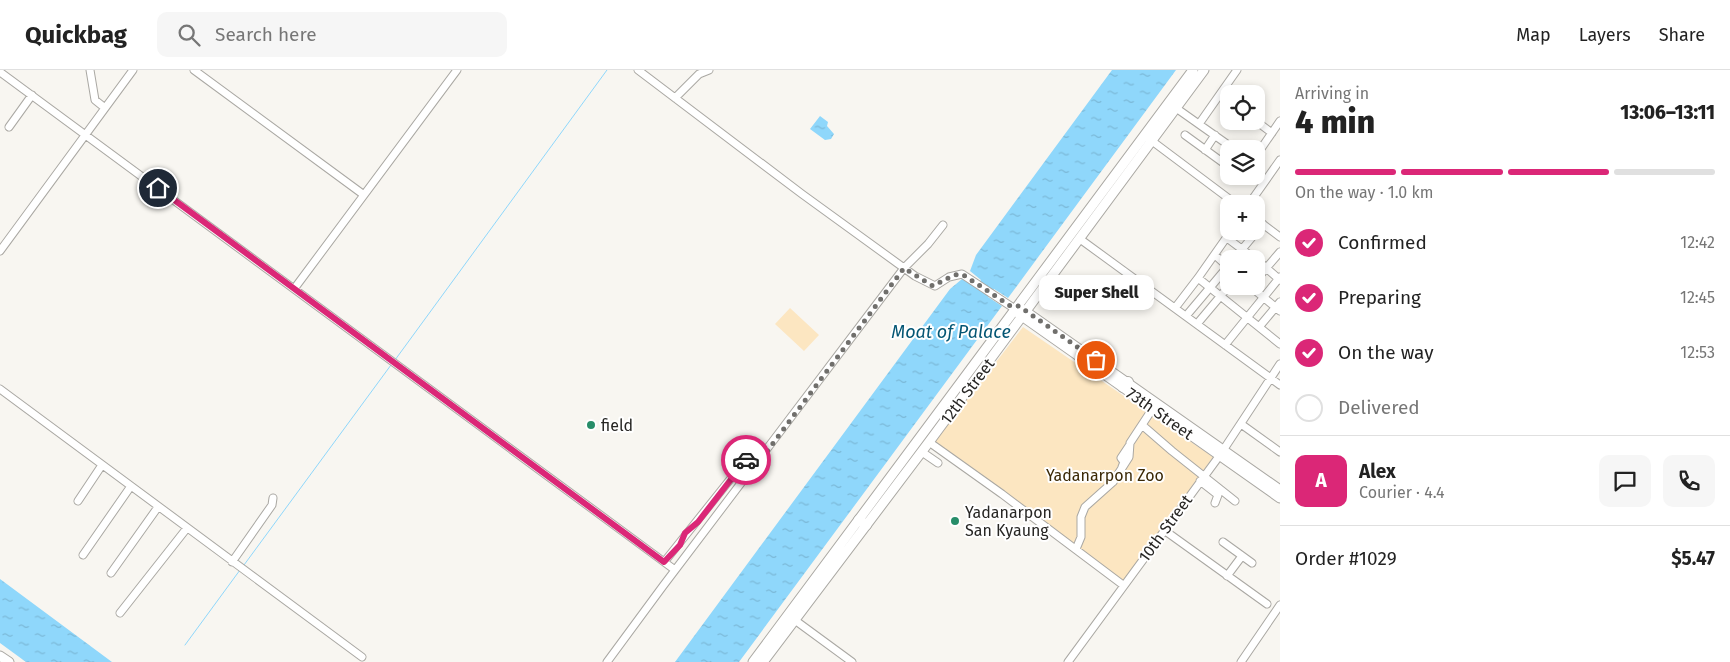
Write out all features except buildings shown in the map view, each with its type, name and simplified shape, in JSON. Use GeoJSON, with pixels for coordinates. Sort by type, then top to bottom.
{"type":"FeatureCollection","features":[{"type":"Feature","properties":{"kind":"main road","name":"12th Street"},"geometry":{"type":"LineString","coordinates":[[862,522],[922,452],[1016,309],[1080,239],[1193,70]]}},
{"type":"Feature","properties":{"kind":"main road","name":"12th Street"},"geometry":{"type":"LineString","coordinates":[[753,662],[791,617],[862,522],[1016,309],[1204,70]]}},
{"type":"Feature","properties":{"kind":"main road","name":"73th Street"},"geometry":{"type":"LineString","coordinates":[[1016,309],[1221,452],[1280,490]]}},
{"type":"Feature","properties":{"kind":"main road","name":"73th Street"},"geometry":{"type":"LineString","coordinates":[[1221,452],[1280,498]]}},
{"type":"Feature","properties":{"kind":"main road","name":"12th Street"},"geometry":{"type":"LineString","coordinates":[[763,662],[791,617]]}},
{"type":"Feature","properties":{"kind":"main road"},"geometry":{"type":"LineString","coordinates":[[0,656],[9,662]]}},
{"type":"Feature","properties":{"kind":"street"},"geometry":{"type":"LineString","coordinates":[[90,70],[95,100],[105,108]]}},
{"type":"Feature","properties":{"kind":"street"},"geometry":{"type":"LineString","coordinates":[[0,251],[133,70]]}},
{"type":"Feature","properties":{"kind":"street"},"geometry":{"type":"LineString","coordinates":[[194,70],[364,195]]}},
{"type":"Feature","properties":{"kind":"street"},"geometry":{"type":"LineString","coordinates":[[294,289],[458,70]]}},
{"type":"Feature","properties":{"kind":"street"},"geometry":{"type":"LineString","coordinates":[[638,70],[904,268],[933,286],[954,275],[964,274],[1016,309]]}},
{"type":"Feature","properties":{"kind":"street"},"geometry":{"type":"LineString","coordinates":[[675,98],[699,74],[709,70]]}},
{"type":"Feature","properties":{"kind":"street"},"geometry":{"type":"LineString","coordinates":[[1199,124],[1237,70]]}},
{"type":"Feature","properties":{"kind":"street"},"geometry":{"type":"LineString","coordinates":[[0,72],[28,101],[86,135],[675,570]]}},
{"type":"Feature","properties":{"kind":"street"},"geometry":{"type":"LineString","coordinates":[[8,127],[28,101]]}},
{"type":"Feature","properties":{"kind":"street"},"geometry":{"type":"LineString","coordinates":[[1176,108],[1222,140]]}},
{"type":"Feature","properties":{"kind":"street"},"geometry":{"type":"LineString","coordinates":[[1265,143],[1280,121]]}},
{"type":"Feature","properties":{"kind":"street"},"geometry":{"type":"LineString","coordinates":[[1265,128],[1272,133]]}},
{"type":"Feature","properties":{"kind":"street"},"geometry":{"type":"LineString","coordinates":[[1185,135],[1220,161]]}},
{"type":"Feature","properties":{"kind":"street"},"geometry":{"type":"LineString","coordinates":[[1205,150],[1215,135]]}},
{"type":"Feature","properties":{"kind":"street"},"geometry":{"type":"LineString","coordinates":[[1148,139],[1224,195]]}},
{"type":"Feature","properties":{"kind":"street"},"geometry":{"type":"LineString","coordinates":[[1256,195],[1279,165]]}},
{"type":"Feature","properties":{"kind":"street"},"geometry":{"type":"LineString","coordinates":[[607,662],[904,268],[928,244],[942,225]]}},
{"type":"Feature","properties":{"kind":"street"},"geometry":{"type":"LineString","coordinates":[[1265,226],[1280,237]]}},
{"type":"Feature","properties":{"kind":"street"},"geometry":{"type":"LineString","coordinates":[[1080,239],[1280,385]]}},
{"type":"Feature","properties":{"kind":"street"},"geometry":{"type":"LineString","coordinates":[[1175,308],[1225,240]]}},
{"type":"Feature","properties":{"kind":"street"},"geometry":{"type":"LineString","coordinates":[[1235,240],[1243,249],[1250,240]]}},
{"type":"Feature","properties":{"kind":"street"},"geometry":{"type":"LineString","coordinates":[[1224,344],[1279,278],[1266,268],[1280,252]]}},
{"type":"Feature","properties":{"kind":"street"},"geometry":{"type":"LineString","coordinates":[[1215,256],[1220,260]]}},
{"type":"Feature","properties":{"kind":"street"},"geometry":{"type":"LineString","coordinates":[[1186,316],[1220,276]]}},
{"type":"Feature","properties":{"kind":"street"},"geometry":{"type":"LineString","coordinates":[[1198,278],[1280,344]]}},
{"type":"Feature","properties":{"kind":"street"},"geometry":{"type":"LineString","coordinates":[[1197,324],[1221,296]]}},
{"type":"Feature","properties":{"kind":"street"},"geometry":{"type":"LineString","coordinates":[[1259,327],[1278,307],[1263,296]]}},
{"type":"Feature","properties":{"kind":"street","name":"10th Street"},"geometry":{"type":"LineString","coordinates":[[1068,662],[1239,428],[1280,364]]}},
{"type":"Feature","properties":{"kind":"street"},"geometry":{"type":"LineString","coordinates":[[0,389],[362,658]]}},
{"type":"Feature","properties":{"kind":"street"},"geometry":{"type":"LineString","coordinates":[[1076,549],[1081,537],[1081,517],[1085,507],[1113,482],[1129,457],[1129,446],[1155,406]]}},
{"type":"Feature","properties":{"kind":"street"},"geometry":{"type":"LineString","coordinates":[[1142,425],[1202,478],[1218,495],[1215,503]]}},
{"type":"Feature","properties":{"kind":"street"},"geometry":{"type":"LineString","coordinates":[[1239,428],[1280,452]]}},
{"type":"Feature","properties":{"kind":"street"},"geometry":{"type":"LineString","coordinates":[[929,442],[1123,585]]}},
{"type":"Feature","properties":{"kind":"street"},"geometry":{"type":"LineString","coordinates":[[922,452],[938,463]]}},
{"type":"Feature","properties":{"kind":"street"},"geometry":{"type":"LineString","coordinates":[[664,562],[680,545],[685,533],[698,522],[748,457],[762,458]]}},
{"type":"Feature","properties":{"kind":"street"},"geometry":{"type":"LineString","coordinates":[[78,501],[102,465]]}},
{"type":"Feature","properties":{"kind":"street"},"geometry":{"type":"LineString","coordinates":[[1202,478],[1236,501]]}},
{"type":"Feature","properties":{"kind":"street"},"geometry":{"type":"LineString","coordinates":[[83,554],[131,486]]}},
{"type":"Feature","properties":{"kind":"street"},"geometry":{"type":"LineString","coordinates":[[719,494],[729,501]]}},
{"type":"Feature","properties":{"kind":"street"},"geometry":{"type":"LineString","coordinates":[[232,562],[272,505],[273,498]]}},
{"type":"Feature","properties":{"kind":"street"},"geometry":{"type":"LineString","coordinates":[[111,573],[158,507]]}},
{"type":"Feature","properties":{"kind":"street"},"geometry":{"type":"LineString","coordinates":[[120,613],[187,528]]}},
{"type":"Feature","properties":{"kind":"street"},"geometry":{"type":"LineString","coordinates":[[1164,530],[1267,604]]}},
{"type":"Feature","properties":{"kind":"street"},"geometry":{"type":"LineString","coordinates":[[1223,542],[1252,563]]}},
{"type":"Feature","properties":{"kind":"street"},"geometry":{"type":"LineString","coordinates":[[1227,576],[1242,556]]}},
{"type":"Feature","properties":{"kind":"street"},"geometry":{"type":"LineString","coordinates":[[1241,662],[1280,605]]}},
{"type":"Feature","properties":{"kind":"street"},"geometry":{"type":"LineString","coordinates":[[791,617],[852,662]]}},
{"type":"Feature","properties":{"kind":"green space"},"geometry":{"type":"Polygon","coordinates":[[[790,308],[819,335],[804,351],[775,324],[790,308]]]}},
{"type":"Feature","properties":{"kind":"green space","name":"Yadanarpon Zoo"},"geometry":{"type":"Polygon","coordinates":[[[1023,327],[1213,457],[1123,583],[934,443],[1023,327]]]}},
{"type":"Feature","properties":{"kind":"water","name":"Moat of Palace"},"geometry":{"type":"Polygon","coordinates":[[[1112,70],[1176,70],[1008,298],[994,289],[988,297],[1002,306],[739,662],[675,662],[950,289],[962,279],[976,287],[981,280],[970,271],[976,255],[1112,70]]]}},
{"type":"Feature","properties":{"kind":"water"},"geometry":{"type":"Polygon","coordinates":[[[820,116],[828,122],[827,126],[834,134],[831,139],[825,140],[810,129],[820,116]]]}},
{"type":"Feature","properties":{"kind":"water"},"geometry":{"type":"Polygon","coordinates":[[[0,579],[112,662],[26,662],[0,643],[0,579]]]}},
{"type":"Feature","properties":{"kind":"waterway"},"geometry":{"type":"LineString","coordinates":[[395,360],[607,70]]}},
{"type":"Feature","properties":{"kind":"waterway"},"geometry":{"type":"LineString","coordinates":[[244,565],[391,365]]}},
{"type":"Feature","properties":{"kind":"waterway"},"geometry":{"type":"LineString","coordinates":[[185,645],[240,570]]}},
{"type":"Feature","properties":{"kind":"way so far"},"geometry":{"type":"LineString","coordinates":[[746,460],[750,456],[762,458],[904,268],[933,286],[954,275],[964,274],[1012,307],[1018,306],[1026,311],[1096,360]]}},
{"type":"Feature","properties":{"kind":"place","name":"Super Shell"},"geometry":{"type":"Point","coordinates":[1096,360]}},
{"type":"Feature","properties":{"kind":"place","name":"field"},"geometry":{"type":"Point","coordinates":[591,425]}},
{"type":"Feature","properties":{"kind":"place","name":"Yadanarpon San Kyaung"},"geometry":{"type":"Point","coordinates":[955,521]}},
{"type":"Feature","properties":{"kind":"route"},"geometry":{"type":"LineString","coordinates":[[158,188],[664,562],[680,545],[685,533],[698,522],[746,460]]}}]}
